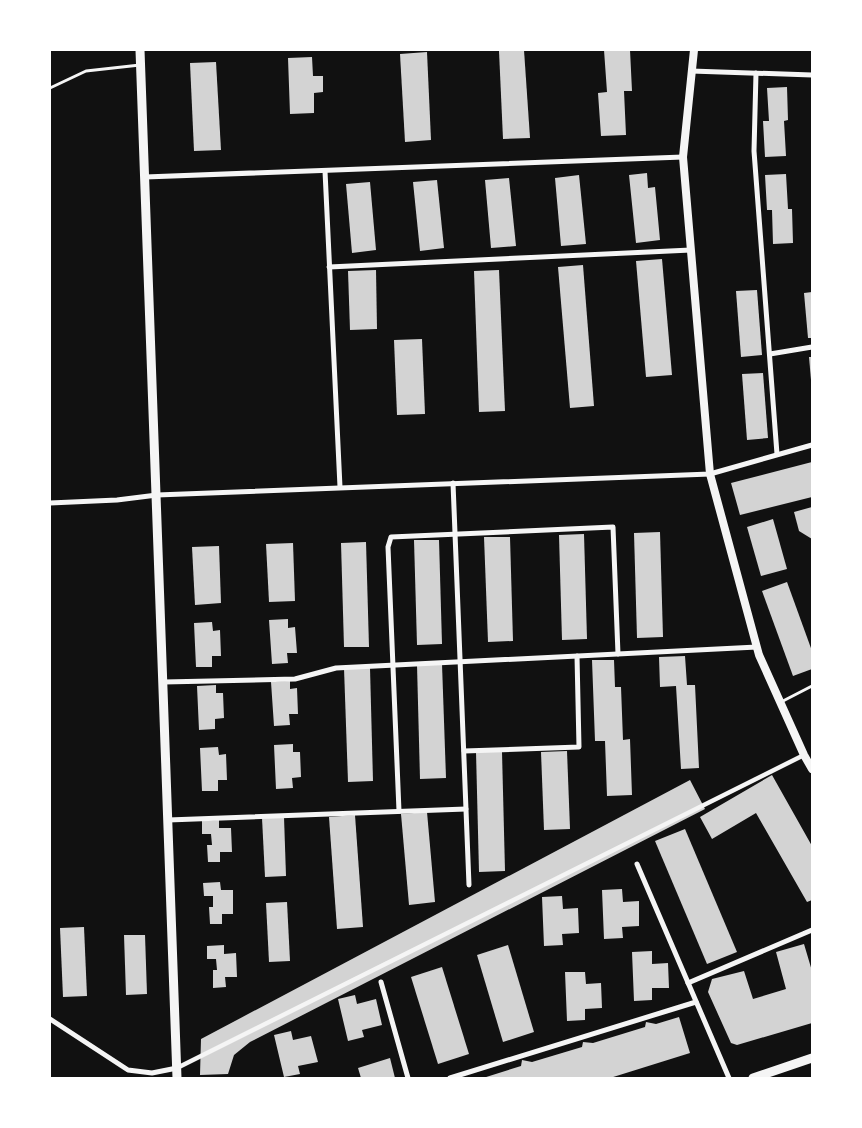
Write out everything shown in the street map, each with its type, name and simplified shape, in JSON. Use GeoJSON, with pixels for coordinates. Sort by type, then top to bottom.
{"type":"FeatureCollection","features":[{"type":"Feature","properties":{"kind":"main road"},"geometry":{"type":"LineString","coordinates":[[140,50],[177,1078]]}},
{"type":"Feature","properties":{"kind":"main road"},"geometry":{"type":"LineString","coordinates":[[753,1078],[812,1058]]}},
{"type":"Feature","properties":{"kind":"street"},"geometry":{"type":"LineString","coordinates":[[694,50],[684,157],[710,474],[756,647],[804,756],[812,769]]}},
{"type":"Feature","properties":{"kind":"street"},"geometry":{"type":"LineString","coordinates":[[691,71],[812,75]]}},
{"type":"Feature","properties":{"kind":"street"},"geometry":{"type":"LineString","coordinates":[[756,73],[754,151],[777,454]]}},
{"type":"Feature","properties":{"kind":"street"},"geometry":{"type":"LineString","coordinates":[[145,177],[684,157]]}},
{"type":"Feature","properties":{"kind":"street"},"geometry":{"type":"LineString","coordinates":[[325,170],[340,487]]}},
{"type":"Feature","properties":{"kind":"street"},"geometry":{"type":"LineString","coordinates":[[329,267],[691,250]]}},
{"type":"Feature","properties":{"kind":"street"},"geometry":{"type":"LineString","coordinates":[[770,354],[812,347]]}},
{"type":"Feature","properties":{"kind":"street"},"geometry":{"type":"LineString","coordinates":[[50,503],[117,500],[157,495],[710,474],[812,445]]}},
{"type":"Feature","properties":{"kind":"street"},"geometry":{"type":"LineString","coordinates":[[453,483],[469,885]]}},
{"type":"Feature","properties":{"kind":"street"},"geometry":{"type":"LineString","coordinates":[[399,811],[388,547],[391,537],[614,527],[618,654]]}},
{"type":"Feature","properties":{"kind":"street"},"geometry":{"type":"LineString","coordinates":[[164,682],[295,679],[336,668],[756,647]]}},
{"type":"Feature","properties":{"kind":"street"},"geometry":{"type":"LineString","coordinates":[[464,751],[579,747],[577,656]]}},
{"type":"Feature","properties":{"kind":"street"},"geometry":{"type":"LineString","coordinates":[[50,1019],[128,1070],[152,1073],[176,1068],[804,756]]}},
{"type":"Feature","properties":{"kind":"street"},"geometry":{"type":"LineString","coordinates":[[168,820],[466,809]]}},
{"type":"Feature","properties":{"kind":"street"},"geometry":{"type":"LineString","coordinates":[[637,864],[729,1078]]}},
{"type":"Feature","properties":{"kind":"street"},"geometry":{"type":"LineString","coordinates":[[688,983],[812,930]]}},
{"type":"Feature","properties":{"kind":"street"},"geometry":{"type":"LineString","coordinates":[[381,982],[408,1078]]}},
{"type":"Feature","properties":{"kind":"street"},"geometry":{"type":"LineString","coordinates":[[450,1078],[696,1002]]}},
{"type":"Feature","properties":{"kind":"lane"},"geometry":{"type":"LineString","coordinates":[[50,88],[86,72],[141,65]]}},
{"type":"Feature","properties":{"kind":"lane"},"geometry":{"type":"LineString","coordinates":[[780,702],[812,686]]}},
{"type":"Feature","properties":{"kind":"building"},"geometry":{"type":"Polygon","coordinates":[[[524,50],[530,138],[503,139],[499,51],[524,50]]]}},
{"type":"Feature","properties":{"kind":"building"},"geometry":{"type":"Polygon","coordinates":[[[604,50],[630,50],[632,91],[624,91],[626,135],[601,136],[598,93],[607,92],[604,50]]]}},
{"type":"Feature","properties":{"kind":"building"},"geometry":{"type":"Polygon","coordinates":[[[427,52],[431,140],[405,142],[400,54],[427,52]]]}},
{"type":"Feature","properties":{"kind":"building"},"geometry":{"type":"Polygon","coordinates":[[[312,57],[313,76],[323,76],[323,92],[314,93],[314,113],[290,114],[288,58],[312,57]]]}},
{"type":"Feature","properties":{"kind":"building"},"geometry":{"type":"Polygon","coordinates":[[[216,62],[221,150],[194,151],[190,63],[216,62]]]}},
{"type":"Feature","properties":{"kind":"building"},"geometry":{"type":"Polygon","coordinates":[[[787,87],[788,120],[784,121],[786,156],[765,157],[763,121],[769,121],[767,88],[787,87]]]}},
{"type":"Feature","properties":{"kind":"building"},"geometry":{"type":"Polygon","coordinates":[[[647,173],[648,188],[655,187],[660,240],[636,243],[629,175],[647,173]]]}},
{"type":"Feature","properties":{"kind":"building"},"geometry":{"type":"Polygon","coordinates":[[[786,174],[788,209],[792,209],[793,243],[773,244],[772,210],[767,210],[765,175],[786,174]]]}},
{"type":"Feature","properties":{"kind":"building"},"geometry":{"type":"Polygon","coordinates":[[[579,175],[586,244],[561,246],[555,178],[579,175]]]}},
{"type":"Feature","properties":{"kind":"building"},"geometry":{"type":"Polygon","coordinates":[[[509,178],[516,246],[491,248],[485,180],[509,178]]]}},
{"type":"Feature","properties":{"kind":"building"},"geometry":{"type":"Polygon","coordinates":[[[437,180],[444,248],[420,251],[413,182],[437,180]]]}},
{"type":"Feature","properties":{"kind":"building"},"geometry":{"type":"Polygon","coordinates":[[[370,182],[376,250],[352,253],[346,184],[370,182]]]}},
{"type":"Feature","properties":{"kind":"building"},"geometry":{"type":"Polygon","coordinates":[[[662,259],[672,375],[646,377],[636,261],[662,259]]]}},
{"type":"Feature","properties":{"kind":"building"},"geometry":{"type":"Polygon","coordinates":[[[583,265],[594,406],[570,408],[558,267],[583,265]]]}},
{"type":"Feature","properties":{"kind":"building"},"geometry":{"type":"Polygon","coordinates":[[[376,270],[377,329],[350,330],[348,271],[376,270]]]}},
{"type":"Feature","properties":{"kind":"building"},"geometry":{"type":"Polygon","coordinates":[[[499,270],[505,411],[479,412],[474,271],[499,270]]]}},
{"type":"Feature","properties":{"kind":"building"},"geometry":{"type":"Polygon","coordinates":[[[757,290],[762,355],[741,357],[736,291],[757,290]]]}},
{"type":"Feature","properties":{"kind":"building"},"geometry":{"type":"Polygon","coordinates":[[[812,292],[812,338],[808,338],[804,293],[812,292]]]}},
{"type":"Feature","properties":{"kind":"building"},"geometry":{"type":"Polygon","coordinates":[[[422,339],[425,414],[397,415],[394,340],[422,339]]]}},
{"type":"Feature","properties":{"kind":"building"},"geometry":{"type":"Polygon","coordinates":[[[809,357],[812,357],[812,380],[811,380],[809,357]]]}},
{"type":"Feature","properties":{"kind":"building"},"geometry":{"type":"Polygon","coordinates":[[[763,373],[768,438],[747,440],[742,374],[763,373]]]}},
{"type":"Feature","properties":{"kind":"building"},"geometry":{"type":"Polygon","coordinates":[[[812,462],[812,497],[740,515],[731,483],[812,462]]]}},
{"type":"Feature","properties":{"kind":"building"},"geometry":{"type":"Polygon","coordinates":[[[812,507],[812,539],[799,531],[794,512],[812,507]]]}},
{"type":"Feature","properties":{"kind":"building"},"geometry":{"type":"Polygon","coordinates":[[[773,519],[787,569],[761,576],[747,527],[773,519]]]}},
{"type":"Feature","properties":{"kind":"building"},"geometry":{"type":"Polygon","coordinates":[[[660,532],[663,637],[637,638],[634,533],[660,532]]]}},
{"type":"Feature","properties":{"kind":"building"},"geometry":{"type":"Polygon","coordinates":[[[584,534],[587,639],[562,640],[559,535],[584,534]]]}},
{"type":"Feature","properties":{"kind":"building"},"geometry":{"type":"Polygon","coordinates":[[[484,537],[510,537],[513,641],[488,642],[484,537]]]}},
{"type":"Feature","properties":{"kind":"building"},"geometry":{"type":"Polygon","coordinates":[[[414,540],[439,540],[442,644],[417,645],[414,540]]]}},
{"type":"Feature","properties":{"kind":"building"},"geometry":{"type":"Polygon","coordinates":[[[366,542],[369,647],[344,647],[341,543],[366,542]]]}},
{"type":"Feature","properties":{"kind":"building"},"geometry":{"type":"Polygon","coordinates":[[[293,543],[295,601],[269,602],[266,544],[293,543]]]}},
{"type":"Feature","properties":{"kind":"building"},"geometry":{"type":"Polygon","coordinates":[[[219,546],[221,603],[195,605],[192,547],[219,546]]]}},
{"type":"Feature","properties":{"kind":"building"},"geometry":{"type":"Polygon","coordinates":[[[787,582],[812,651],[812,669],[793,676],[762,591],[787,582]]]}},
{"type":"Feature","properties":{"kind":"building"},"geometry":{"type":"Polygon","coordinates":[[[288,619],[288,628],[295,627],[297,653],[287,653],[288,663],[272,664],[269,620],[288,619]]]}},
{"type":"Feature","properties":{"kind":"building"},"geometry":{"type":"Polygon","coordinates":[[[212,622],[213,631],[220,630],[221,656],[212,656],[212,667],[196,667],[194,623],[212,622]]]}},
{"type":"Feature","properties":{"kind":"building"},"geometry":{"type":"Polygon","coordinates":[[[685,656],[687,685],[695,685],[699,768],[681,769],[676,686],[660,687],[659,657],[685,656]]]}},
{"type":"Feature","properties":{"kind":"building"},"geometry":{"type":"Polygon","coordinates":[[[592,660],[614,660],[615,687],[621,687],[623,740],[630,739],[632,795],[607,796],[605,741],[595,741],[592,660]]]}},
{"type":"Feature","properties":{"kind":"building"},"geometry":{"type":"Polygon","coordinates":[[[442,664],[446,778],[420,779],[417,665],[442,664]]]}},
{"type":"Feature","properties":{"kind":"building"},"geometry":{"type":"Polygon","coordinates":[[[344,668],[370,668],[373,781],[348,782],[344,668]]]}},
{"type":"Feature","properties":{"kind":"building"},"geometry":{"type":"Polygon","coordinates":[[[290,681],[290,689],[297,688],[298,714],[289,714],[290,725],[274,726],[271,682],[290,681]]]}},
{"type":"Feature","properties":{"kind":"building"},"geometry":{"type":"Polygon","coordinates":[[[216,685],[216,693],[223,693],[224,718],[215,719],[215,729],[199,730],[197,686],[216,685]]]}},
{"type":"Feature","properties":{"kind":"building"},"geometry":{"type":"Polygon","coordinates":[[[293,744],[293,752],[300,752],[301,777],[292,778],[293,788],[276,789],[274,745],[293,744]]]}},
{"type":"Feature","properties":{"kind":"building"},"geometry":{"type":"Polygon","coordinates":[[[218,747],[219,755],[226,754],[227,780],[218,780],[218,791],[202,791],[200,748],[218,747]]]}},
{"type":"Feature","properties":{"kind":"building"},"geometry":{"type":"Polygon","coordinates":[[[567,751],[570,829],[544,830],[541,752],[567,751]]]}},
{"type":"Feature","properties":{"kind":"building"},"geometry":{"type":"Polygon","coordinates":[[[476,752],[502,752],[505,871],[479,872],[476,752]]]}},
{"type":"Feature","properties":{"kind":"building"},"geometry":{"type":"Polygon","coordinates":[[[772,775],[812,846],[812,900],[807,902],[756,813],[712,839],[700,817],[772,775]]]}},
{"type":"Feature","properties":{"kind":"building"},"geometry":{"type":"Polygon","coordinates":[[[690,780],[705,809],[250,1042],[234,1055],[228,1074],[200,1075],[201,1039],[690,780]]]}},
{"type":"Feature","properties":{"kind":"building"},"geometry":{"type":"Polygon","coordinates":[[[427,812],[435,902],[409,905],[401,814],[427,812]]]}},
{"type":"Feature","properties":{"kind":"building"},"geometry":{"type":"Polygon","coordinates":[[[355,815],[363,927],[337,929],[329,817],[355,815]]]}},
{"type":"Feature","properties":{"kind":"building"},"geometry":{"type":"Polygon","coordinates":[[[284,817],[286,876],[265,877],[262,818],[284,817]]]}},
{"type":"Feature","properties":{"kind":"building"},"geometry":{"type":"Polygon","coordinates":[[[219,820],[219,828],[231,828],[232,852],[220,852],[220,862],[208,862],[207,845],[212,845],[211,834],[202,834],[202,821],[219,820]]]}},
{"type":"Feature","properties":{"kind":"building"},"geometry":{"type":"Polygon","coordinates":[[[685,829],[737,952],[707,964],[655,841],[685,829]]]}},
{"type":"Feature","properties":{"kind":"building"},"geometry":{"type":"Polygon","coordinates":[[[220,882],[221,890],[233,890],[233,914],[222,914],[222,924],[210,924],[209,907],[213,907],[213,896],[204,896],[203,883],[220,882]]]}},
{"type":"Feature","properties":{"kind":"building"},"geometry":{"type":"Polygon","coordinates":[[[622,889],[623,902],[639,901],[639,926],[622,927],[623,938],[604,939],[602,890],[622,889]]]}},
{"type":"Feature","properties":{"kind":"building"},"geometry":{"type":"Polygon","coordinates":[[[562,896],[563,909],[578,908],[579,933],[562,934],[563,945],[544,946],[542,897],[562,896]]]}},
{"type":"Feature","properties":{"kind":"building"},"geometry":{"type":"Polygon","coordinates":[[[287,902],[290,961],[269,962],[266,903],[287,902]]]}},
{"type":"Feature","properties":{"kind":"building"},"geometry":{"type":"Polygon","coordinates":[[[84,927],[87,996],[63,997],[60,928],[84,927]]]}},
{"type":"Feature","properties":{"kind":"building"},"geometry":{"type":"Polygon","coordinates":[[[124,935],[145,935],[147,994],[126,995],[124,935]]]}},
{"type":"Feature","properties":{"kind":"building"},"geometry":{"type":"Polygon","coordinates":[[[804,944],[812,971],[812,1023],[737,1045],[731,1043],[708,992],[712,979],[744,971],[753,999],[786,989],[776,952],[804,944]]]}},
{"type":"Feature","properties":{"kind":"building"},"geometry":{"type":"Polygon","coordinates":[[[224,945],[224,954],[236,953],[237,977],[225,977],[226,987],[213,988],[213,970],[217,970],[216,959],[207,959],[207,946],[224,945]]]}},
{"type":"Feature","properties":{"kind":"building"},"geometry":{"type":"Polygon","coordinates":[[[508,945],[534,1032],[503,1042],[477,955],[508,945]]]}},
{"type":"Feature","properties":{"kind":"building"},"geometry":{"type":"Polygon","coordinates":[[[652,951],[652,964],[668,963],[669,988],[652,988],[652,1000],[634,1001],[632,952],[652,951]]]}},
{"type":"Feature","properties":{"kind":"building"},"geometry":{"type":"Polygon","coordinates":[[[442,967],[469,1054],[438,1064],[411,977],[442,967]]]}},
{"type":"Feature","properties":{"kind":"building"},"geometry":{"type":"Polygon","coordinates":[[[565,972],[585,972],[586,984],[601,983],[602,1008],[585,1009],[585,1020],[567,1021],[565,972]]]}},
{"type":"Feature","properties":{"kind":"building"},"geometry":{"type":"Polygon","coordinates":[[[355,995],[357,1004],[376,999],[382,1025],[362,1030],[364,1037],[348,1041],[338,999],[355,995]]]}},
{"type":"Feature","properties":{"kind":"building"},"geometry":{"type":"Polygon","coordinates":[[[679,1017],[690,1053],[610,1078],[483,1078],[521,1066],[522,1060],[532,1062],[582,1047],[583,1042],[593,1043],[645,1027],[646,1022],[656,1024],[679,1017]]]}},
{"type":"Feature","properties":{"kind":"building"},"geometry":{"type":"Polygon","coordinates":[[[291,1031],[293,1040],[311,1036],[318,1062],[298,1066],[300,1074],[284,1077],[274,1035],[291,1031]]]}},
{"type":"Feature","properties":{"kind":"building"},"geometry":{"type":"Polygon","coordinates":[[[390,1058],[395,1078],[361,1078],[358,1068],[390,1058]]]}}]}
